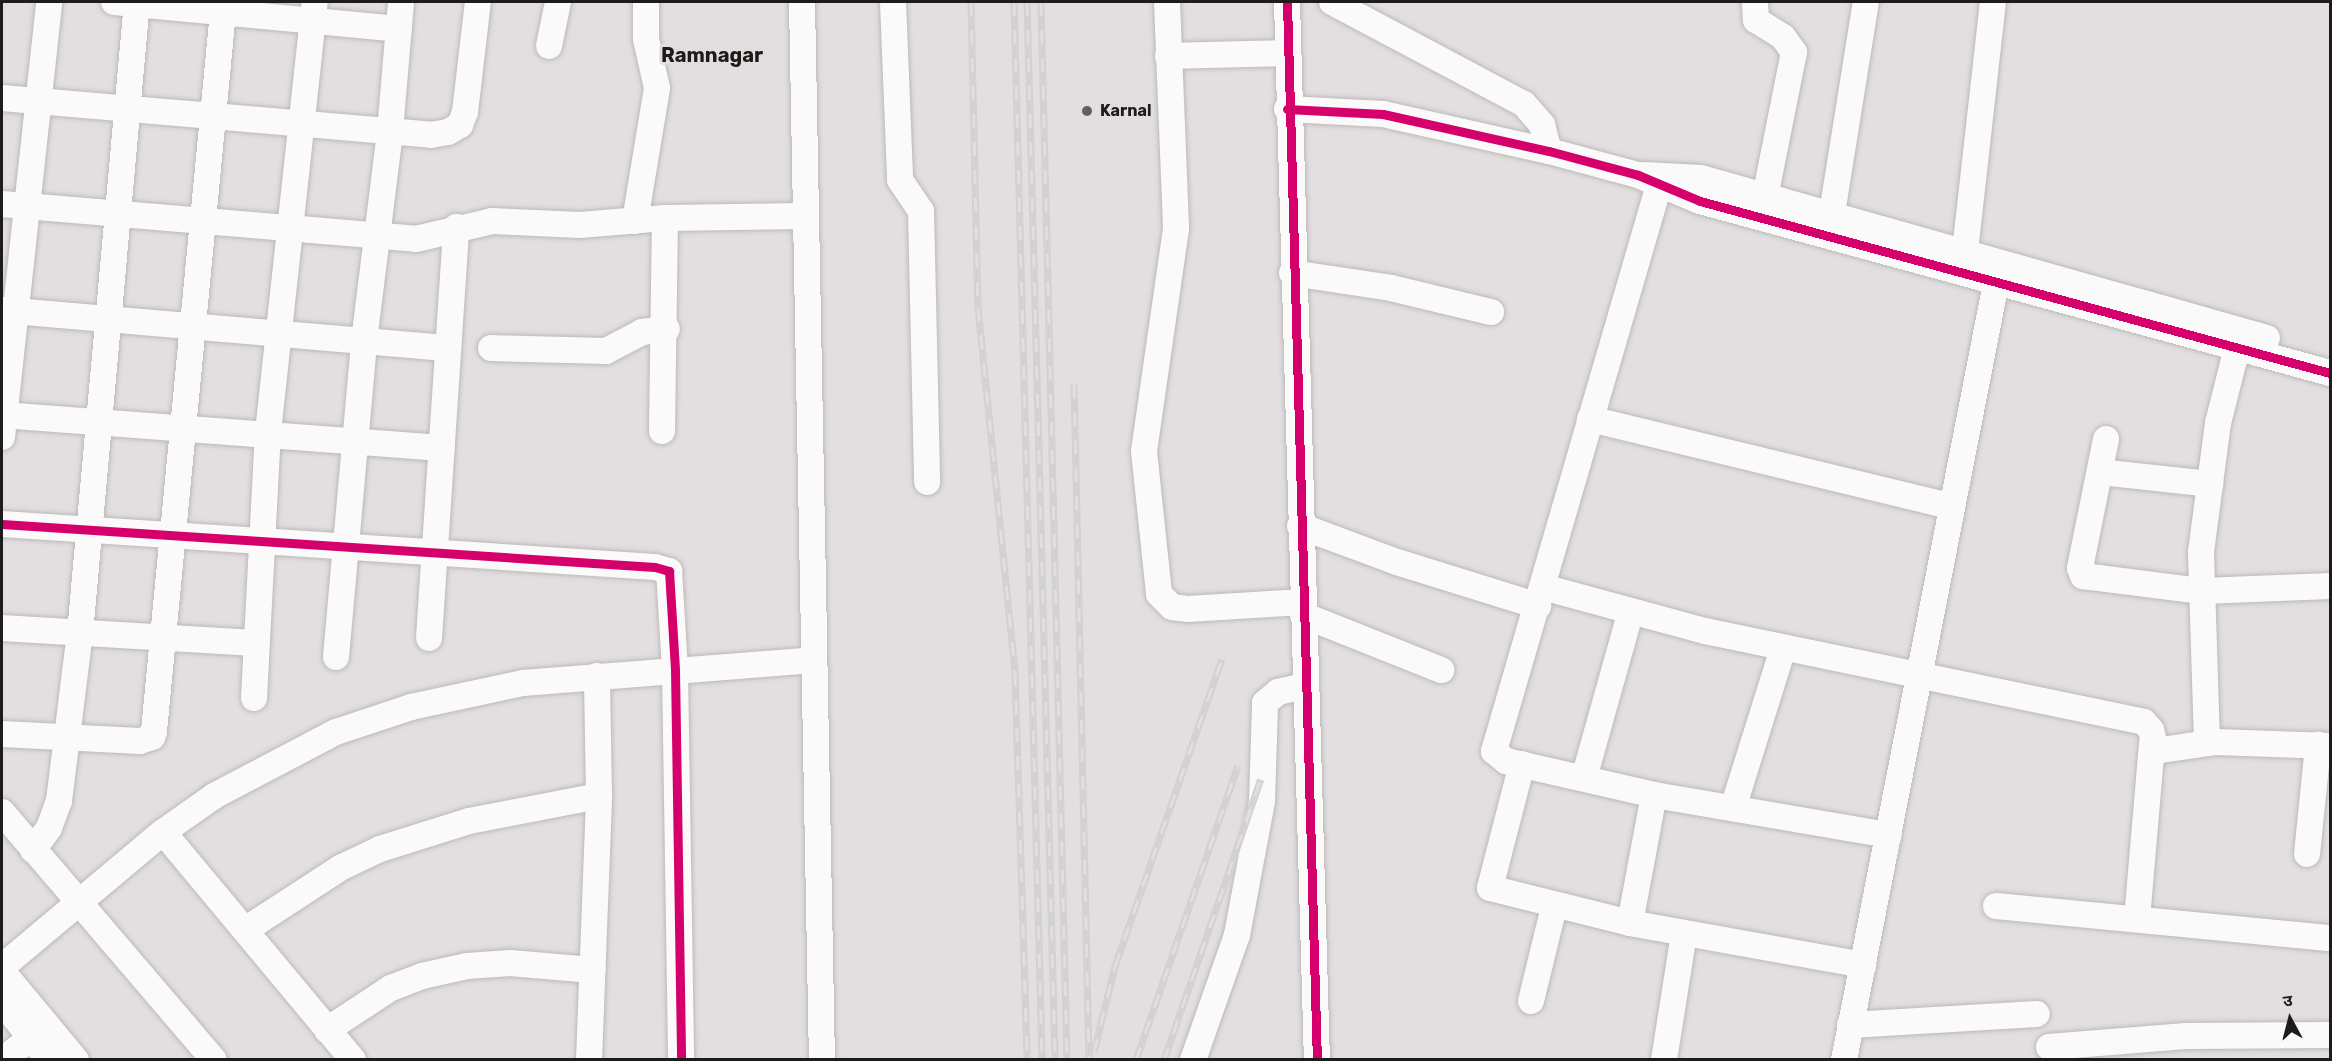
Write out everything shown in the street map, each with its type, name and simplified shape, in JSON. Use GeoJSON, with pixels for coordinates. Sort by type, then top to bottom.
{"type":"FeatureCollection","features":[{"type":"Feature","properties":{"kind":"street"},"geometry":{"type":"LineString","coordinates":[[49,2],[40,101],[13,205],[2,422],[99,422],[184,427],[268,432],[442,448]]}},
{"type":"Feature","properties":{"kind":"street"},"geometry":{"type":"LineString","coordinates":[[33,850],[56,814],[80,633],[127,109],[129,2],[314,11],[399,29]]}},
{"type":"Feature","properties":{"kind":"street"},"geometry":{"type":"LineString","coordinates":[[336,657],[354,439],[390,131],[401,2]]}},
{"type":"Feature","properties":{"kind":"street"},"geometry":{"type":"LineString","coordinates":[[2,98],[431,135],[460,125],[478,2]]}},
{"type":"Feature","properties":{"kind":"street"},"geometry":{"type":"LineString","coordinates":[[549,46],[558,2]]}},
{"type":"Feature","properties":{"kind":"street"},"geometry":{"type":"LineString","coordinates":[[635,221],[657,88],[646,39],[646,2]]}},
{"type":"Feature","properties":{"kind":"street"},"geometry":{"type":"LineString","coordinates":[[802,2],[804,216],[822,1059]]}},
{"type":"Feature","properties":{"kind":"street"},"geometry":{"type":"LineString","coordinates":[[893,2],[900,180],[921,211],[927,482]]}},
{"type":"Feature","properties":{"kind":"street"},"geometry":{"type":"LineString","coordinates":[[1167,2],[1174,250],[1144,451],[1159,594],[1172,607],[1189,609],[1302,608],[1441,670]]}},
{"type":"Feature","properties":{"kind":"street"},"geometry":{"type":"LineString","coordinates":[[1277,2],[1278,30],[1287,44]]}},
{"type":"Feature","properties":{"kind":"street"},"geometry":{"type":"LineString","coordinates":[[1287,2],[1287,109],[1317,1059]]}},
{"type":"Feature","properties":{"kind":"street"},"geometry":{"type":"LineString","coordinates":[[1332,2],[1524,104],[1542,125],[1549,151]]}},
{"type":"Feature","properties":{"kind":"street"},"geometry":{"type":"LineString","coordinates":[[1755,2],[1756,20],[1783,37],[1794,52],[1766,197]]}},
{"type":"Feature","properties":{"kind":"street"},"geometry":{"type":"LineString","coordinates":[[1830,225],[1866,2]]}},
{"type":"Feature","properties":{"kind":"street"},"geometry":{"type":"LineString","coordinates":[[1964,265],[1993,2]]}},
{"type":"Feature","properties":{"kind":"street"},"geometry":{"type":"LineString","coordinates":[[2,734],[140,741],[152,737],[170,535],[184,427],[191,327],[205,222],[224,7]]}},
{"type":"Feature","properties":{"kind":"street"},"geometry":{"type":"LineString","coordinates":[[254,698],[260,540],[268,432],[289,230],[304,123],[314,11]]}},
{"type":"Feature","properties":{"kind":"street"},"geometry":{"type":"LineString","coordinates":[[1168,56],[1287,44]]}},
{"type":"Feature","properties":{"kind":"street"},"geometry":{"type":"LineString","coordinates":[[1287,109],[1383,114],[1549,151],[1649,180],[1700,201],[1830,225],[1964,265],[2331,355]]}},
{"type":"Feature","properties":{"kind":"street"},"geometry":{"type":"LineString","coordinates":[[1649,180],[1684,175],[1766,197],[1830,225]]}},
{"type":"Feature","properties":{"kind":"street"},"geometry":{"type":"LineString","coordinates":[[1649,180],[1590,419],[1541,596],[1495,742],[1499,757],[1654,795],[1889,836]]}},
{"type":"Feature","properties":{"kind":"street"},"geometry":{"type":"LineString","coordinates":[[13,205],[416,239],[456,227],[514,220],[580,225],[665,218],[804,216]]}},
{"type":"Feature","properties":{"kind":"street"},"geometry":{"type":"LineString","coordinates":[[662,431],[667,329],[665,218]]}},
{"type":"Feature","properties":{"kind":"street"},"geometry":{"type":"LineString","coordinates":[[429,638],[456,227]]}},
{"type":"Feature","properties":{"kind":"street"},"geometry":{"type":"LineString","coordinates":[[1998,272],[2237,348],[2331,373]]}},
{"type":"Feature","properties":{"kind":"street"},"geometry":{"type":"LineString","coordinates":[[1844,1059],[1889,836],[1950,506],[1998,272]]}},
{"type":"Feature","properties":{"kind":"street"},"geometry":{"type":"LineString","coordinates":[[1292,273],[1391,288],[1491,312]]}},
{"type":"Feature","properties":{"kind":"street"},"geometry":{"type":"LineString","coordinates":[[7,310],[448,348]]}},
{"type":"Feature","properties":{"kind":"street"},"geometry":{"type":"LineString","coordinates":[[491,348],[606,351],[642,332],[667,329]]}},
{"type":"Feature","properties":{"kind":"street"},"geometry":{"type":"LineString","coordinates":[[2207,743],[2201,552],[2218,423],[2237,348]]}},
{"type":"Feature","properties":{"kind":"street"},"geometry":{"type":"LineString","coordinates":[[1590,419],[1950,506]]}},
{"type":"Feature","properties":{"kind":"street"},"geometry":{"type":"LineString","coordinates":[[2106,439],[2080,568],[2083,576],[2202,591],[2331,586]]}},
{"type":"Feature","properties":{"kind":"street"},"geometry":{"type":"LineString","coordinates":[[2100,472],[2210,484]]}},
{"type":"Feature","properties":{"kind":"street"},"geometry":{"type":"LineString","coordinates":[[2,524],[663,567],[669,571],[675,670],[681,1059]]}},
{"type":"Feature","properties":{"kind":"street"},"geometry":{"type":"LineString","coordinates":[[1300,526],[1397,562],[1541,596],[2144,722],[2151,730],[2152,743],[2137,919]]}},
{"type":"Feature","properties":{"kind":"street"},"geometry":{"type":"LineString","coordinates":[[1584,778],[1630,614]]}},
{"type":"Feature","properties":{"kind":"street"},"geometry":{"type":"LineString","coordinates":[[2,628],[255,643]]}},
{"type":"Feature","properties":{"kind":"street"},"geometry":{"type":"LineString","coordinates":[[1733,808],[1783,648]]}},
{"type":"Feature","properties":{"kind":"street"},"geometry":{"type":"LineString","coordinates":[[76,1059],[2,969],[77,902],[163,832],[214,796],[336,732],[470,692],[597,676],[813,660]]}},
{"type":"Feature","properties":{"kind":"street"},"geometry":{"type":"LineString","coordinates":[[588,1059],[599,796],[597,676]]}},
{"type":"Feature","properties":{"kind":"street"},"geometry":{"type":"LineString","coordinates":[[1193,1059],[1237,934],[1262,801],[1263,710],[1270,697],[1278,692],[1305,686]]}},
{"type":"Feature","properties":{"kind":"street"},"geometry":{"type":"LineString","coordinates":[[2152,743],[2156,749],[2172,752],[2207,743],[2324,746],[2307,854]]}},
{"type":"Feature","properties":{"kind":"street"},"geometry":{"type":"LineString","coordinates":[[1522,764],[1489,883],[1497,892],[1554,907],[1684,934],[1863,965]]}},
{"type":"Feature","properties":{"kind":"street"},"geometry":{"type":"LineString","coordinates":[[1630,923],[1654,795]]}},
{"type":"Feature","properties":{"kind":"street"},"geometry":{"type":"LineString","coordinates":[[245,930],[340,868],[380,849],[470,821],[599,796]]}},
{"type":"Feature","properties":{"kind":"street"},"geometry":{"type":"LineString","coordinates":[[2,812],[214,1059]]}},
{"type":"Feature","properties":{"kind":"street"},"geometry":{"type":"LineString","coordinates":[[163,832],[353,1059]]}},
{"type":"Feature","properties":{"kind":"street"},"geometry":{"type":"LineString","coordinates":[[1996,906],[2331,938]]}},
{"type":"Feature","properties":{"kind":"street"},"geometry":{"type":"LineString","coordinates":[[1531,1001],[1554,907]]}},
{"type":"Feature","properties":{"kind":"street"},"geometry":{"type":"LineString","coordinates":[[1664,1059],[1684,934]]}},
{"type":"Feature","properties":{"kind":"street"},"geometry":{"type":"LineString","coordinates":[[327,1030],[391,988],[444,971],[510,963],[593,970]]}},
{"type":"Feature","properties":{"kind":"street"},"geometry":{"type":"LineString","coordinates":[[2,1002],[49,1059]]}},
{"type":"Feature","properties":{"kind":"street"},"geometry":{"type":"LineString","coordinates":[[1850,1025],[2037,1014]]}},
{"type":"Feature","properties":{"kind":"street"},"geometry":{"type":"LineString","coordinates":[[2049,1047],[2186,1036],[2331,1035]]}},
{"type":"Feature","properties":{"kind":"street"},"geometry":{"type":"LineString","coordinates":[[2,1059],[32,1038]]}},
{"type":"Feature","properties":{"kind":"railway"},"geometry":{"type":"LineString","coordinates":[[971,2],[978,307],[1015,672],[1027,1060]]}},
{"type":"Feature","properties":{"kind":"railway"},"geometry":{"type":"LineString","coordinates":[[1014,2],[1042,1060]]}},
{"type":"Feature","properties":{"kind":"railway"},"geometry":{"type":"LineString","coordinates":[[1027,2],[1055,1060]]}},
{"type":"Feature","properties":{"kind":"railway"},"geometry":{"type":"LineString","coordinates":[[1041,2],[1067,1060]]}},
{"type":"Feature","properties":{"kind":"railway"},"geometry":{"type":"LineString","coordinates":[[1074,384],[1089,1060]]}},
{"type":"Feature","properties":{"kind":"railway"},"geometry":{"type":"LineString","coordinates":[[1094,1052],[1115,966],[1222,659]]}},
{"type":"Feature","properties":{"kind":"railway"},"geometry":{"type":"LineString","coordinates":[[1136,1060],[1238,765]]}},
{"type":"Feature","properties":{"kind":"railway"},"geometry":{"type":"LineString","coordinates":[[1164,1060],[1261,779]]}},
{"type":"Feature","properties":{"kind":"cycle path"},"geometry":{"type":"LineString","coordinates":[[1287,2],[1317,1060]]}},
{"type":"Feature","properties":{"kind":"cycle path"},"geometry":{"type":"LineString","coordinates":[[1287,109],[1383,114],[1549,151],[1638,175],[1700,201],[2330,373]]}},
{"type":"Feature","properties":{"kind":"cycle path"},"geometry":{"type":"LineString","coordinates":[[2,524],[655,567],[669,571],[675,670],[681,1060]]}},
{"type":"Feature","properties":{"kind":"place","name":"Karnal"},"geometry":{"type":"Point","coordinates":[1087,111]}},
{"type":"Feature","properties":{"kind":"district","name":"Ramnagar"},"geometry":{"type":"Point","coordinates":[712,55]}}]}
